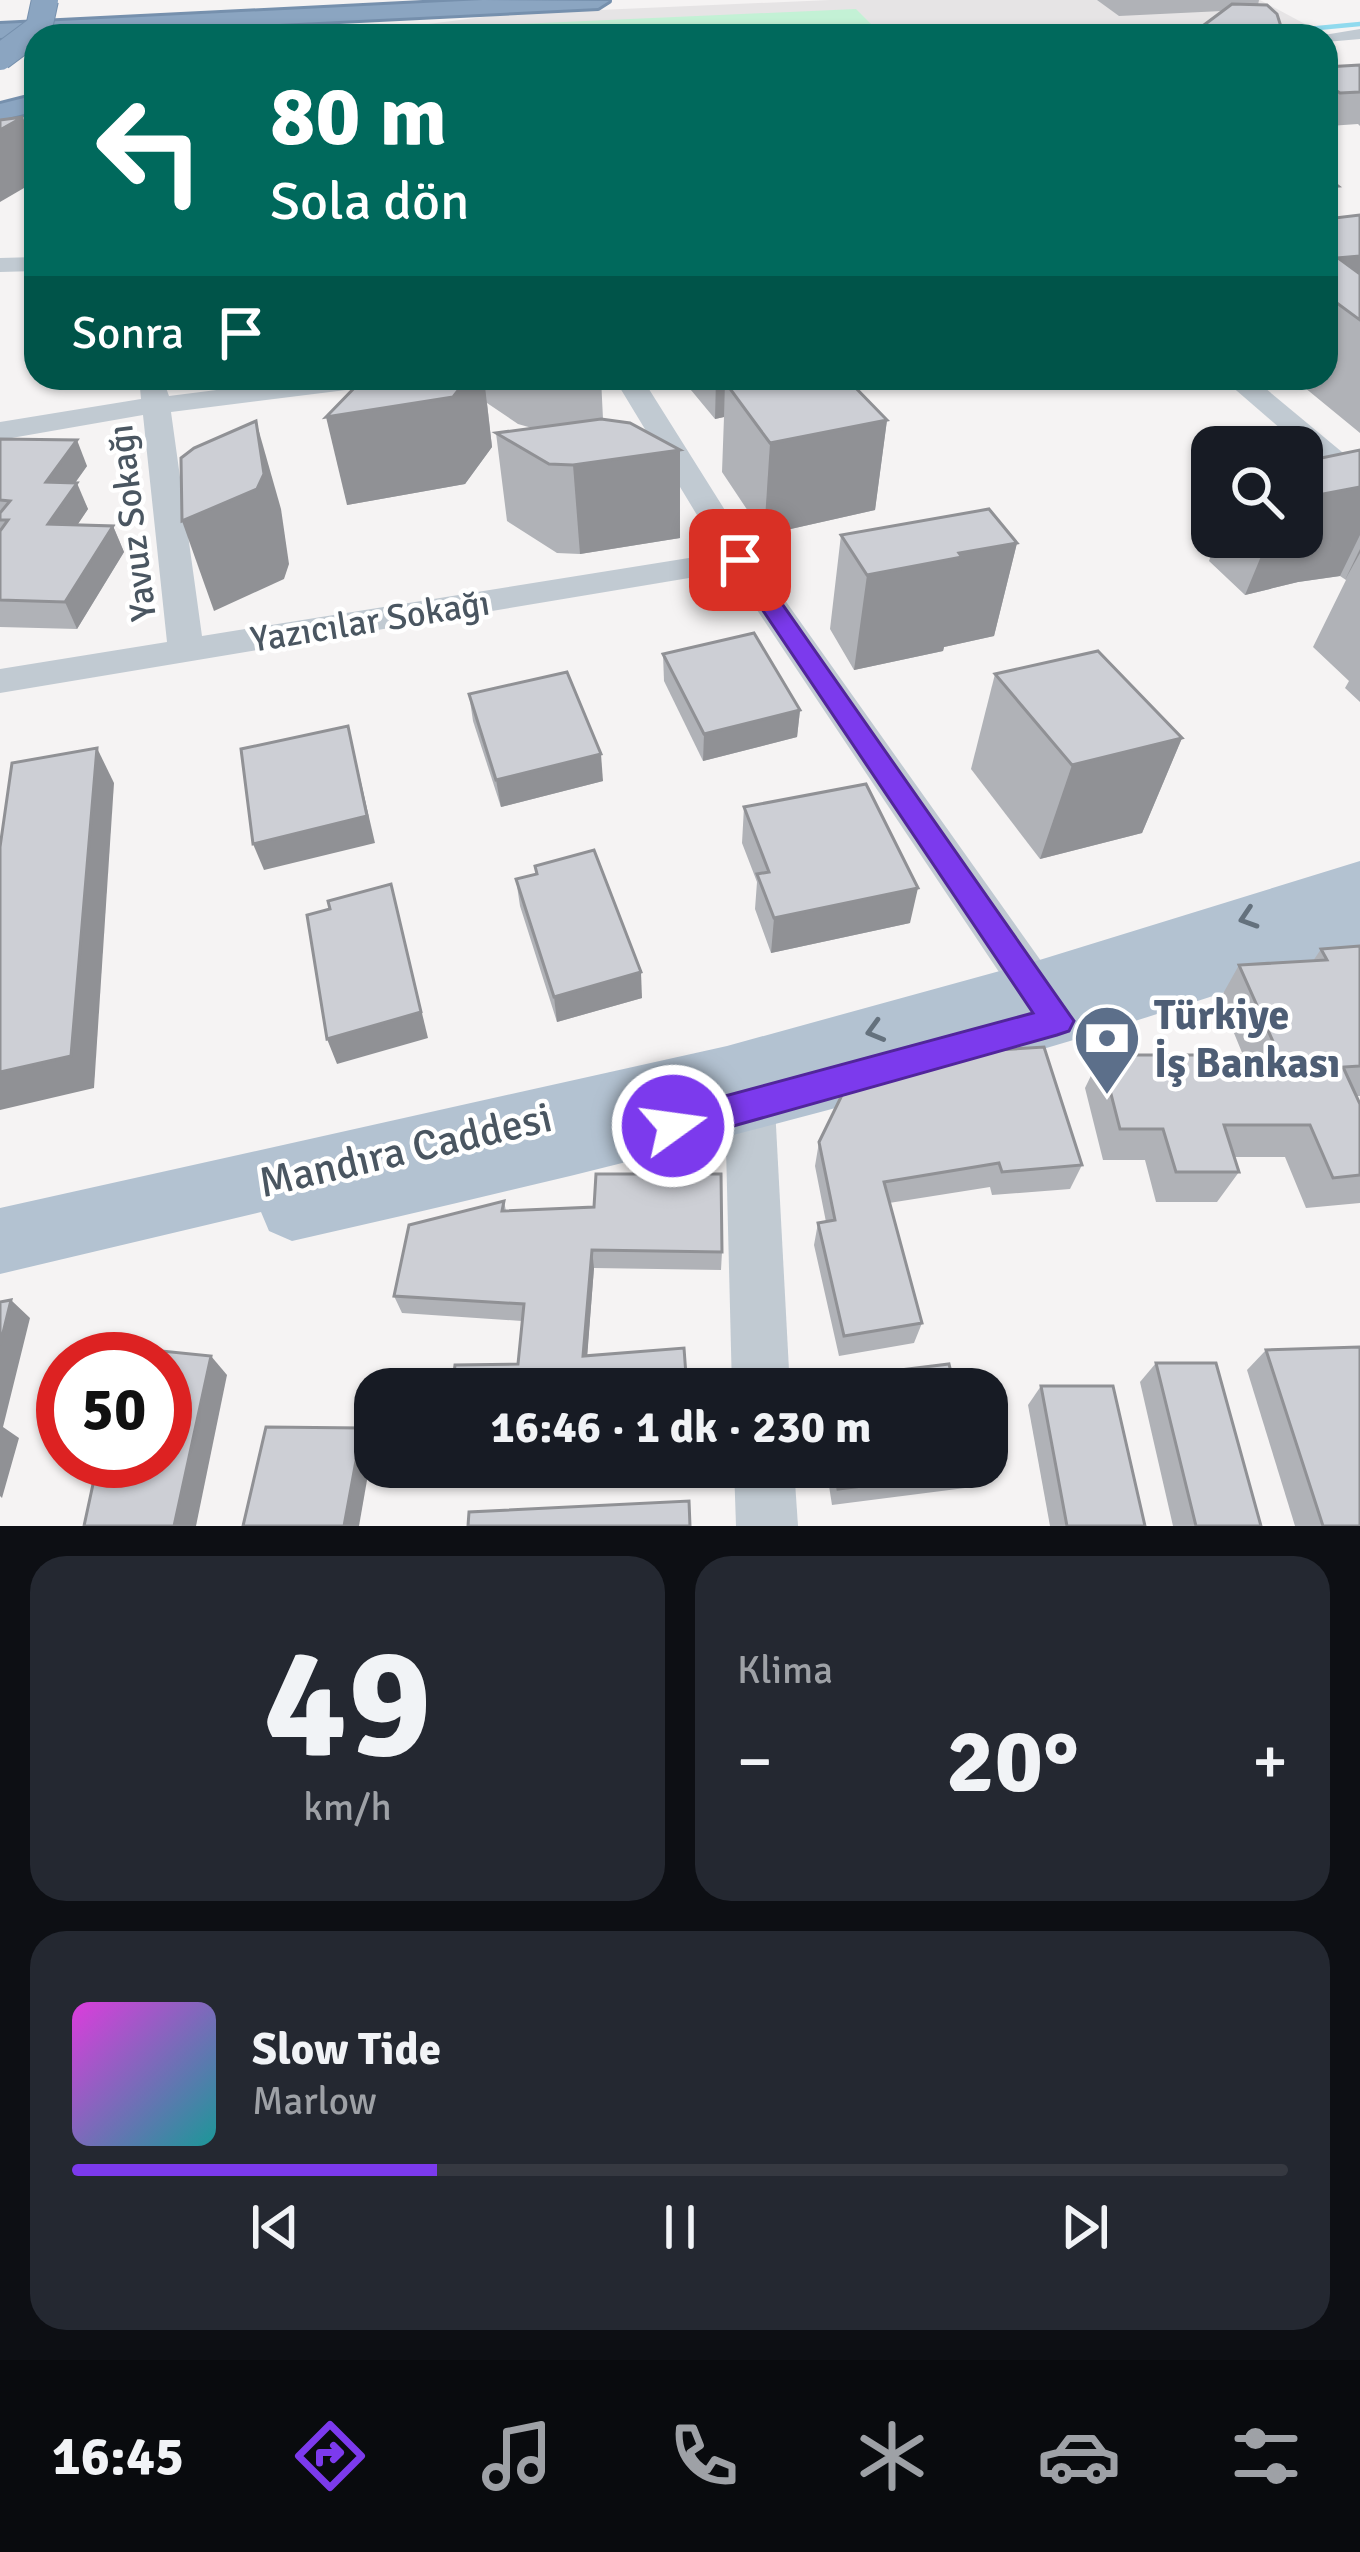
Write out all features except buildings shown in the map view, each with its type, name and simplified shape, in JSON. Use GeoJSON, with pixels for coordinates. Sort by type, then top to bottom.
{"type":"FeatureCollection","features":[{"type":"Feature","properties":{"kind":"highway"},"geometry":{"type":"LineString","coordinates":[[125,0],[142,0]]}},
{"type":"Feature","properties":{"kind":"highway"},"geometry":{"type":"LineString","coordinates":[[241,0],[284,3]]}},
{"type":"Feature","properties":{"kind":"highway"},"geometry":{"type":"LineString","coordinates":[[0,20],[59,11],[348,0]]}},
{"type":"Feature","properties":{"kind":"highway"},"geometry":{"type":"LineString","coordinates":[[0,20],[548,0]]}},
{"type":"Feature","properties":{"kind":"highway"},"geometry":{"type":"LineString","coordinates":[[0,20],[59,11],[602,0]]}},
{"type":"Feature","properties":{"kind":"highway"},"geometry":{"type":"LineString","coordinates":[[354,24],[415,14],[602,0]]}},
{"type":"Feature","properties":{"kind":"main road","name":"Mandıra Caddesi"},"geometry":{"type":"LineString","coordinates":[[0,1273],[750,1107],[1045,1003],[1360,883]]}},
{"type":"Feature","properties":{"kind":"main road","name":"Mandıra Caddesi"},"geometry":{"type":"LineString","coordinates":[[0,1241],[1045,1003],[1360,925]]}},
{"type":"Feature","properties":{"kind":"street"},"geometry":{"type":"LineString","coordinates":[[0,431],[189,390]]}},
{"type":"Feature","properties":{"kind":"street"},"geometry":{"type":"LineString","coordinates":[[0,414],[238,390]]}},
{"type":"Feature","properties":{"kind":"street"},"geometry":{"type":"LineString","coordinates":[[635,390],[740,560],[1045,1003]]}},
{"type":"Feature","properties":{"kind":"street"},"geometry":{"type":"LineString","coordinates":[[1251,390],[1354,472]]}},
{"type":"Feature","properties":{"kind":"street","name":"Yavuz Sokağı"},"geometry":{"type":"LineString","coordinates":[[156,397],[185,650]]}},
{"type":"Feature","properties":{"kind":"street","name":"Yazıcılar Sokağı"},"geometry":{"type":"LineString","coordinates":[[0,682],[740,560]]}},
{"type":"Feature","properties":{"kind":"street"},"geometry":{"type":"LineString","coordinates":[[750,1107],[760,1368]]}},
{"type":"Feature","properties":{"kind":"street"},"geometry":{"type":"LineString","coordinates":[[765,1488],[766,1526]]}},
{"type":"Feature","properties":{"kind":"shaded area"},"geometry":{"type":"Polygon","coordinates":[[[830,0],[1260,0],[1305,24],[428,24],[507,14],[830,0]]]}},
{"type":"Feature","properties":{"kind":"green space"},"geometry":{"type":"Polygon","coordinates":[[[856,9],[871,24],[520,24],[856,9]]]}},
{"type":"Feature","properties":{"kind":"waterway"},"geometry":{"type":"LineString","coordinates":[[1338,26],[1360,24]]}},
{"type":"Feature","properties":{"kind":"place","name":"Türkiye İş Bankası"},"geometry":{"type":"Point","coordinates":[1107,1097]}},
{"type":"Feature","properties":{"kind":"route"},"geometry":{"type":"LineString","coordinates":[[673,1126],[1057,1021],[740,560]]}}]}
